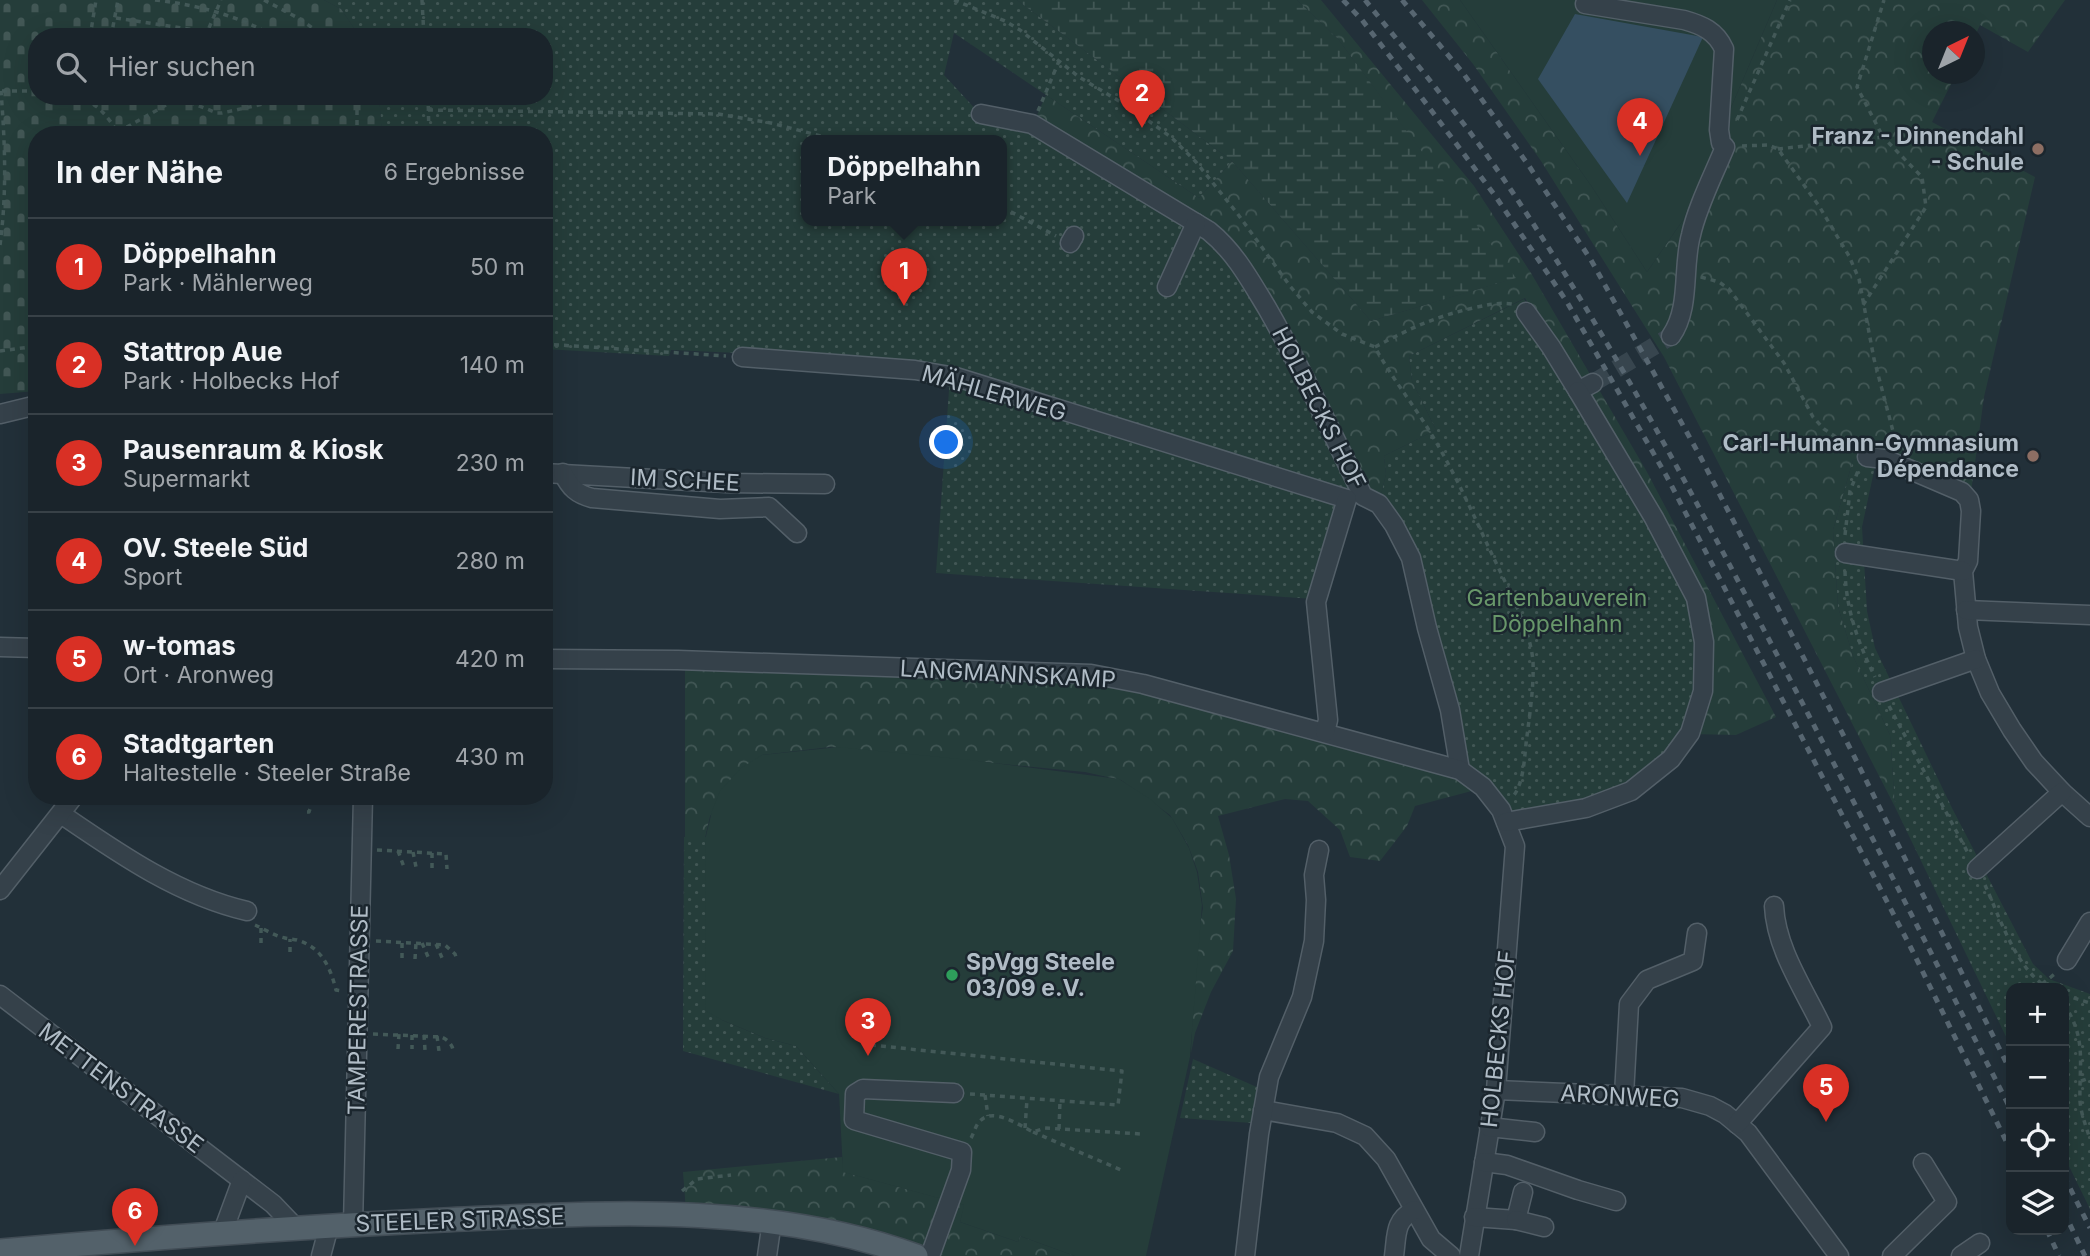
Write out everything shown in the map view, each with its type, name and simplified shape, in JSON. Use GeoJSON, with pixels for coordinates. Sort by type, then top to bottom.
{"type":"FeatureCollection","features":[{"type":"Feature","properties":{"kind":"main road","name":"STEELER STRASSE"},"geometry":{"type":"LineString","coordinates":[[0,1251],[295,1227],[541,1216],[659,1214],[772,1221],[878,1242],[916,1256]]}},
{"type":"Feature","properties":{"kind":"street"},"geometry":{"type":"LineString","coordinates":[[1585,4],[1699,24],[1712,32],[1724,49],[1719,130],[1721,143],[1726,148],[1691,232],[1679,326],[1671,336]]}},
{"type":"Feature","properties":{"kind":"street","name":"HOLBECKS HOF"},"geometry":{"type":"LineString","coordinates":[[981,114],[1032,124],[1222,241],[1240,263],[1293,353],[1355,498],[1379,504],[1394,525],[1411,558],[1450,710],[1460,770],[1483,787],[1504,816],[1515,846],[1496,1090],[1469,1256]]}},
{"type":"Feature","properties":{"kind":"street"},"geometry":{"type":"LineString","coordinates":[[1167,287],[1196,223]]}},
{"type":"Feature","properties":{"kind":"street"},"geometry":{"type":"LineString","coordinates":[[1504,816],[1586,808],[1631,792],[1671,759],[1690,733],[1703,691],[1704,642],[1696,598],[1585,387],[1526,312]]}},
{"type":"Feature","properties":{"kind":"street","name":"MÄHLERWEG"},"geometry":{"type":"LineString","coordinates":[[742,357],[915,370],[956,377],[1355,498]]}},
{"type":"Feature","properties":{"kind":"street"},"geometry":{"type":"LineString","coordinates":[[0,414],[28,407]]}},
{"type":"Feature","properties":{"kind":"street"},"geometry":{"type":"LineString","coordinates":[[1867,457],[1885,459],[1962,492],[1969,500],[1971,511],[1968,561],[1963,571],[1970,642],[1976,659],[1990,693],[2034,762],[2090,817]]}},
{"type":"Feature","properties":{"kind":"street","name":"IM SCHEE"},"geometry":{"type":"LineString","coordinates":[[553,472],[727,483],[825,484]]}},
{"type":"Feature","properties":{"kind":"street"},"geometry":{"type":"LineString","coordinates":[[563,473],[569,486],[580,495],[592,498],[720,509],[769,507],[797,533]]}},
{"type":"Feature","properties":{"kind":"street"},"geometry":{"type":"LineString","coordinates":[[1325,732],[1328,720],[1316,602],[1355,498]]}},
{"type":"Feature","properties":{"kind":"street"},"geometry":{"type":"LineString","coordinates":[[1845,553],[1963,571]]}},
{"type":"Feature","properties":{"kind":"street"},"geometry":{"type":"LineString","coordinates":[[1966,610],[2090,615]]}},
{"type":"Feature","properties":{"kind":"street"},"geometry":{"type":"LineString","coordinates":[[0,646],[28,648]]}},
{"type":"Feature","properties":{"kind":"street","name":"LANGMANNSKAMP"},"geometry":{"type":"LineString","coordinates":[[553,659],[678,660],[1091,674],[1143,684],[1460,770]]}},
{"type":"Feature","properties":{"kind":"street"},"geometry":{"type":"LineString","coordinates":[[1882,692],[1976,659]]}},
{"type":"Feature","properties":{"kind":"street"},"geometry":{"type":"LineString","coordinates":[[1977,869],[2062,792]]}},
{"type":"Feature","properties":{"kind":"street"},"geometry":{"type":"LineString","coordinates":[[0,890],[68,805]]}},
{"type":"Feature","properties":{"kind":"street","name":"TAMPERESTRASSE"},"geometry":{"type":"LineString","coordinates":[[353,1225],[362,805]]}},
{"type":"Feature","properties":{"kind":"street"},"geometry":{"type":"LineString","coordinates":[[61,814],[115,851],[184,889],[223,905],[247,911]]}},
{"type":"Feature","properties":{"kind":"street"},"geometry":{"type":"LineString","coordinates":[[1245,1256],[1269,1077],[1303,997],[1313,948],[1316,900],[1314,875],[1319,850]]}},
{"type":"Feature","properties":{"kind":"street"},"geometry":{"type":"LineString","coordinates":[[1737,1124],[1822,1027],[1784,949],[1775,926],[1774,906]]}},
{"type":"Feature","properties":{"kind":"street"},"geometry":{"type":"LineString","coordinates":[[2067,960],[2090,922]]}},
{"type":"Feature","properties":{"kind":"street"},"geometry":{"type":"LineString","coordinates":[[1624,1095],[1629,1004],[1647,980],[1693,961],[1697,933]]}},
{"type":"Feature","properties":{"kind":"street","name":"METTENSTRASSE"},"geometry":{"type":"LineString","coordinates":[[0,995],[273,1204],[295,1227]]}},
{"type":"Feature","properties":{"kind":"street"},"geometry":{"type":"LineString","coordinates":[[930,1256],[961,1170],[962,1152],[853,1120],[855,1094],[863,1089],[954,1093]]}},
{"type":"Feature","properties":{"kind":"street","name":"ARONWEG"},"geometry":{"type":"LineString","coordinates":[[1496,1090],[1682,1098],[1725,1114],[1757,1144],[1839,1256]]}},
{"type":"Feature","properties":{"kind":"street"},"geometry":{"type":"LineString","coordinates":[[1263,1110],[1336,1123],[1365,1136],[1386,1158],[1431,1239],[1451,1256]]}},
{"type":"Feature","properties":{"kind":"street"},"geometry":{"type":"LineString","coordinates":[[1489,1127],[1535,1132]]}},
{"type":"Feature","properties":{"kind":"street"},"geometry":{"type":"LineString","coordinates":[[1484,1161],[1507,1165],[1616,1201]]}},
{"type":"Feature","properties":{"kind":"street"},"geometry":{"type":"LineString","coordinates":[[1892,1256],[1947,1202],[1923,1163]]}},
{"type":"Feature","properties":{"kind":"street"},"geometry":{"type":"LineString","coordinates":[[222,1234],[242,1180]]}},
{"type":"Feature","properties":{"kind":"street"},"geometry":{"type":"LineString","coordinates":[[1516,1220],[1523,1192]]}},
{"type":"Feature","properties":{"kind":"street"},"geometry":{"type":"LineString","coordinates":[[1395,1256],[1397,1229],[1404,1216],[1414,1210]]}},
{"type":"Feature","properties":{"kind":"street"},"geometry":{"type":"LineString","coordinates":[[1474,1217],[1516,1220],[1544,1227]]}},
{"type":"Feature","properties":{"kind":"street"},"geometry":{"type":"LineString","coordinates":[[767,1256],[772,1221]]}},
{"type":"Feature","properties":{"kind":"street"},"geometry":{"type":"LineString","coordinates":[[321,1256],[329,1226]]}},
{"type":"Feature","properties":{"kind":"street"},"geometry":{"type":"LineString","coordinates":[[1961,1256],[1980,1243]]}},
{"type":"Feature","properties":{"kind":"path"},"geometry":{"type":"LineString","coordinates":[[91,28],[96,0]]}},
{"type":"Feature","properties":{"kind":"path"},"geometry":{"type":"LineString","coordinates":[[113,28],[118,0]]}},
{"type":"Feature","properties":{"kind":"path"},"geometry":{"type":"LineString","coordinates":[[155,0],[216,11],[257,28]]}},
{"type":"Feature","properties":{"kind":"path"},"geometry":{"type":"LineString","coordinates":[[209,28],[221,0]]}},
{"type":"Feature","properties":{"kind":"path"},"geometry":{"type":"LineString","coordinates":[[264,0],[313,28]]}},
{"type":"Feature","properties":{"kind":"path"},"geometry":{"type":"LineString","coordinates":[[422,0],[424,28]]}},
{"type":"Feature","properties":{"kind":"path"},"geometry":{"type":"LineString","coordinates":[[954,0],[1012,25],[1079,77],[1140,114],[1172,138],[1196,162],[1312,312],[1342,334],[1375,347],[1447,460],[1509,592],[1531,648],[1532,689],[1522,774],[1518,791],[1504,816]]}},
{"type":"Feature","properties":{"kind":"path"},"geometry":{"type":"LineString","coordinates":[[1790,0],[1726,148],[1768,145],[1777,149],[1838,234],[1859,279],[1894,435],[1867,457],[1859,468],[1850,491],[1845,526],[1845,553],[1846,597],[1851,617],[1861,647],[1882,692],[1977,869],[2022,963],[2041,983]]}},
{"type":"Feature","properties":{"kind":"path"},"geometry":{"type":"LineString","coordinates":[[1863,305],[1926,207],[1922,177],[1883,137],[1857,87],[1884,0]]}},
{"type":"Feature","properties":{"kind":"path"},"geometry":{"type":"LineString","coordinates":[[116,18],[172,28]]}},
{"type":"Feature","properties":{"kind":"path"},"geometry":{"type":"LineString","coordinates":[[1032,124],[1059,61]]}},
{"type":"Feature","properties":{"kind":"path"},"geometry":{"type":"LineString","coordinates":[[0,245],[6,186],[1,91],[28,91]]}},
{"type":"Feature","properties":{"kind":"path"},"geometry":{"type":"LineString","coordinates":[[96,105],[114,126]]}},
{"type":"Feature","properties":{"kind":"path"},"geometry":{"type":"LineString","coordinates":[[130,126],[165,105]]}},
{"type":"Feature","properties":{"kind":"path"},"geometry":{"type":"LineString","coordinates":[[197,105],[217,113],[257,105]]}},
{"type":"Feature","properties":{"kind":"path"},"geometry":{"type":"LineString","coordinates":[[357,105],[357,126]]}},
{"type":"Feature","properties":{"kind":"path"},"geometry":{"type":"LineString","coordinates":[[428,105],[429,126]]}},
{"type":"Feature","properties":{"kind":"path"},"geometry":{"type":"LineString","coordinates":[[428,110],[718,114],[771,123],[817,135]]}},
{"type":"Feature","properties":{"kind":"path"},"geometry":{"type":"LineString","coordinates":[[1777,149],[1883,137]]}},
{"type":"Feature","properties":{"kind":"path"},"geometry":{"type":"LineString","coordinates":[[1007,209],[1072,240]]}},
{"type":"Feature","properties":{"kind":"path"},"geometry":{"type":"LineString","coordinates":[[1685,274],[1707,277],[1729,289],[1784,363],[1812,417],[1824,429],[1867,457]]}},
{"type":"Feature","properties":{"kind":"path"},"geometry":{"type":"LineString","coordinates":[[1375,347],[1421,323],[1463,311],[1500,303],[1511,304],[1526,312]]}},
{"type":"Feature","properties":{"kind":"path"},"geometry":{"type":"LineString","coordinates":[[553,345],[742,357]]}},
{"type":"Feature","properties":{"kind":"path"},"geometry":{"type":"LineString","coordinates":[[0,351],[28,347]]}},
{"type":"Feature","properties":{"kind":"path"},"geometry":{"type":"LineString","coordinates":[[307,812],[312,805]]}},
{"type":"Feature","properties":{"kind":"path"},"geometry":{"type":"LineString","coordinates":[[380,850],[446,854],[447,869]]}},
{"type":"Feature","properties":{"kind":"path"},"geometry":{"type":"LineString","coordinates":[[398,851],[404,867]]}},
{"type":"Feature","properties":{"kind":"path"},"geometry":{"type":"LineString","coordinates":[[413,852],[416,867]]}},
{"type":"Feature","properties":{"kind":"path"},"geometry":{"type":"LineString","coordinates":[[432,853],[432,868]]}},
{"type":"Feature","properties":{"kind":"path"},"geometry":{"type":"LineString","coordinates":[[247,911],[255,925],[316,949],[325,959],[336,989],[342,991]]}},
{"type":"Feature","properties":{"kind":"path"},"geometry":{"type":"LineString","coordinates":[[261,928],[261,946]]}},
{"type":"Feature","properties":{"kind":"path"},"geometry":{"type":"LineString","coordinates":[[290,939],[290,951]]}},
{"type":"Feature","properties":{"kind":"path"},"geometry":{"type":"LineString","coordinates":[[377,941],[445,945],[455,954],[457,960]]}},
{"type":"Feature","properties":{"kind":"path"},"geometry":{"type":"LineString","coordinates":[[401,958],[402,942]]}},
{"type":"Feature","properties":{"kind":"path"},"geometry":{"type":"LineString","coordinates":[[415,959],[416,943]]}},
{"type":"Feature","properties":{"kind":"path"},"geometry":{"type":"LineString","coordinates":[[422,943],[429,959]]}},
{"type":"Feature","properties":{"kind":"path"},"geometry":{"type":"LineString","coordinates":[[436,944],[443,960]]}},
{"type":"Feature","properties":{"kind":"path"},"geometry":{"type":"LineString","coordinates":[[2069,997],[2090,1003]]}},
{"type":"Feature","properties":{"kind":"path"},"geometry":{"type":"LineString","coordinates":[[2069,1013],[2078,1030],[2080,1102],[2090,1139]]}},
{"type":"Feature","properties":{"kind":"path"},"geometry":{"type":"LineString","coordinates":[[376,1034],[437,1036],[446,1039],[453,1051]]}},
{"type":"Feature","properties":{"kind":"path"},"geometry":{"type":"LineString","coordinates":[[398,1049],[399,1034]]}},
{"type":"Feature","properties":{"kind":"path"},"geometry":{"type":"LineString","coordinates":[[412,1035],[412,1049]]}},
{"type":"Feature","properties":{"kind":"path"},"geometry":{"type":"LineString","coordinates":[[424,1035],[425,1050]]}},
{"type":"Feature","properties":{"kind":"path"},"geometry":{"type":"LineString","coordinates":[[437,1036],[439,1051]]}},
{"type":"Feature","properties":{"kind":"path"},"geometry":{"type":"LineString","coordinates":[[871,1045],[1122,1071],[1118,1105],[954,1093]]}},
{"type":"Feature","properties":{"kind":"path"},"geometry":{"type":"LineString","coordinates":[[2081,1081],[2090,1078]]}},
{"type":"Feature","properties":{"kind":"path"},"geometry":{"type":"LineString","coordinates":[[985,1095],[988,1116]]}},
{"type":"Feature","properties":{"kind":"path"},"geometry":{"type":"LineString","coordinates":[[1025,1128],[1027,1099]]}},
{"type":"Feature","properties":{"kind":"path"},"geometry":{"type":"LineString","coordinates":[[1059,1129],[1060,1101]]}},
{"type":"Feature","properties":{"kind":"path"},"geometry":{"type":"LineString","coordinates":[[962,1152],[980,1120],[996,1115],[1121,1170]]}},
{"type":"Feature","properties":{"kind":"path"},"geometry":{"type":"LineString","coordinates":[[1033,1132],[1045,1128],[1141,1134]]}},
{"type":"Feature","properties":{"kind":"path"},"geometry":{"type":"LineString","coordinates":[[682,1191],[696,1179],[731,1175]]}},
{"type":"Feature","properties":{"kind":"green space"},"geometry":{"type":"Polygon","coordinates":[[[0,0],[324,0],[341,9],[354,28],[28,28],[28,105],[380,105],[381,126],[28,126],[28,392],[0,394],[0,0]]]}},
{"type":"Feature","properties":{"kind":"green space"},"geometry":{"type":"Polygon","coordinates":[[[324,0],[1017,0],[1232,161],[1199,198],[954,33],[944,75],[980,114],[1031,124],[1222,241],[1363,496],[1347,499],[1314,599],[936,573],[950,376],[739,353],[671,350],[669,356],[553,350],[553,126],[381,126],[380,105],[553,105],[553,28],[354,28],[341,9],[324,0]]]}},
{"type":"Feature","properties":{"kind":"green space"},"geometry":{"type":"Polygon","coordinates":[[[1017,0],[1297,0],[1338,39],[1516,278],[1371,321],[1232,161],[1017,0]]]}},
{"type":"Feature","properties":{"kind":"green space"},"geometry":{"type":"Polygon","coordinates":[[[1297,0],[1321,0],[1474,186],[1531,273],[1647,472],[1776,717],[1736,735],[1690,734],[1703,691],[1696,597],[1525,298],[1409,356],[1412,381],[1436,430],[1384,456],[1386,474],[1379,503],[1364,496],[1240,262],[1033,124],[1046,95],[1199,198],[1232,161],[1371,321],[1515,278],[1338,39],[1297,0]]]}},
{"type":"Feature","properties":{"kind":"green space"},"geometry":{"type":"Polygon","coordinates":[[[1422,0],[1460,0],[1592,187],[1647,272],[1683,220],[1777,0],[2065,0],[2028,52],[1985,28],[1985,21],[1922,21],[1922,84],[1951,84],[1932,122],[2035,177],[1984,397],[1968,514],[1965,502],[1872,455],[1853,460],[1833,530],[1838,607],[1853,656],[1890,735],[1895,807],[1664,357],[1541,161],[1473,64],[1422,0]]]}},
{"type":"Feature","properties":{"kind":"green space"},"geometry":{"type":"Polygon","coordinates":[[[1460,0],[1777,0],[1683,220],[1647,272],[1592,187],[1460,0]]]}},
{"type":"Feature","properties":{"kind":"green space","name":"Gartenbauverein Döppelhahn"},"geometry":{"type":"Polygon","coordinates":[[[1524,299],[1695,598],[1703,642],[1690,733],[1631,791],[1506,823],[1460,769],[1411,558],[1379,503],[1386,474],[1384,456],[1436,430],[1412,381],[1409,356],[1524,299]]]}},
{"type":"Feature","properties":{"kind":"green space"},"geometry":{"type":"Polygon","coordinates":[[[1872,455],[1877,457],[1862,527],[1867,611],[1875,648],[1952,808],[2033,964],[2049,979],[2060,983],[2006,983],[2006,1037],[1895,807],[1890,735],[1853,656],[1838,607],[1833,530],[1853,460],[1872,455]]]}},
{"type":"Feature","properties":{"kind":"green space"},"geometry":{"type":"Polygon","coordinates":[[[685,661],[1093,674],[1424,760],[1483,788],[1415,806],[1407,826],[1380,861],[1350,857],[1340,830],[1308,801],[1285,799],[1218,816],[1229,855],[1236,899],[1233,951],[1211,992],[1195,1033],[1191,1053],[1195,953],[1203,908],[1198,872],[1188,845],[1170,815],[1121,780],[1085,772],[830,747],[762,755],[710,816],[705,838],[685,838],[685,661]]]}},
{"type":"Feature","properties":{"kind":"green space","name":"SpVgg Steele 03/09 e.V."},"geometry":{"type":"Polygon","coordinates":[[[838,747],[1119,779],[1150,799],[1172,818],[1189,848],[1197,872],[1202,905],[1190,1057],[1146,1256],[1075,1256],[1020,1236],[1018,1242],[960,1222],[964,1205],[843,1172],[839,1094],[796,1046],[765,1038],[706,1011],[705,840],[720,791],[741,768],[762,755],[838,747]]]}},
{"type":"Feature","properties":{"kind":"green space"},"geometry":{"type":"Polygon","coordinates":[[[684,837],[706,837],[722,1020],[765,1038],[796,1046],[839,1094],[683,1051],[684,837]]]}},
{"type":"Feature","properties":{"kind":"green space"},"geometry":{"type":"Polygon","coordinates":[[[2069,986],[2090,994],[2090,1209],[2069,1166],[2069,986]]]}},
{"type":"Feature","properties":{"kind":"green space"},"geometry":{"type":"Polygon","coordinates":[[[1193,1059],[1259,1088],[1252,1123],[1180,1118],[1193,1059]]]}},
{"type":"Feature","properties":{"kind":"green space"},"geometry":{"type":"Polygon","coordinates":[[[842,1157],[844,1172],[965,1205],[960,1222],[1018,1242],[1020,1236],[1075,1256],[917,1256],[686,1211],[683,1172],[842,1157]]]}},
{"type":"Feature","properties":{"kind":"water"},"geometry":{"type":"Polygon","coordinates":[[[1575,14],[1703,37],[1627,203],[1538,79],[1575,14]]]}},
{"type":"Feature","properties":{"kind":"tunnel"},"geometry":{"type":"LineString","coordinates":[[1593,383],[1671,336]]}},
{"type":"Feature","properties":{"kind":"railway"},"geometry":{"type":"LineString","coordinates":[[1343,0],[1362,20],[1496,197],[1567,302],[1667,477],[1911,948],[2006,1141]]}},
{"type":"Feature","properties":{"kind":"railway"},"geometry":{"type":"LineString","coordinates":[[1365,0],[1494,165],[1545,241],[1639,399],[1885,862],[2010,1109]]}},
{"type":"Feature","properties":{"kind":"railway"},"geometry":{"type":"LineString","coordinates":[[1402,0],[1463,73],[1591,260],[1700,456],[1853,754],[2006,1062]]}},
{"type":"Feature","properties":{"kind":"railway"},"geometry":{"type":"LineString","coordinates":[[2069,1186],[2090,1228]]}},
{"type":"Feature","properties":{"kind":"railway"},"geometry":{"type":"LineString","coordinates":[[2069,1222],[2085,1256]]}},
{"type":"Feature","properties":{"kind":"railway"},"geometry":{"type":"LineString","coordinates":[[2049,1235],[2059,1256]]}},
{"type":"Feature","properties":{"kind":"place","name":"Stattrop Aue"},"geometry":{"type":"Point","coordinates":[1142,128]}},
{"type":"Feature","properties":{"kind":"place","name":"Franz - Dinnendahl - Schule"},"geometry":{"type":"Point","coordinates":[2038,149]}},
{"type":"Feature","properties":{"kind":"place","name":"OV. Steele Süd"},"geometry":{"type":"Point","coordinates":[1640,156]}},
{"type":"Feature","properties":{"kind":"place","name":"Döppelhahn"},"geometry":{"type":"Point","coordinates":[904,306]}},
{"type":"Feature","properties":{"kind":"place","name":"Carl-Humann-Gymnasium Dépendance"},"geometry":{"type":"Point","coordinates":[2033,456]}},
{"type":"Feature","properties":{"kind":"place","name":"SpVgg Steele 03/09 e.V."},"geometry":{"type":"Point","coordinates":[952,975]}},
{"type":"Feature","properties":{"kind":"place","name":"Pausenraum & Kiosk"},"geometry":{"type":"Point","coordinates":[868,1056]}},
{"type":"Feature","properties":{"kind":"place","name":"w-tomas"},"geometry":{"type":"Point","coordinates":[1826,1122]}},
{"type":"Feature","properties":{"kind":"place","name":"Stadtgarten"},"geometry":{"type":"Point","coordinates":[135,1246]}}]}
